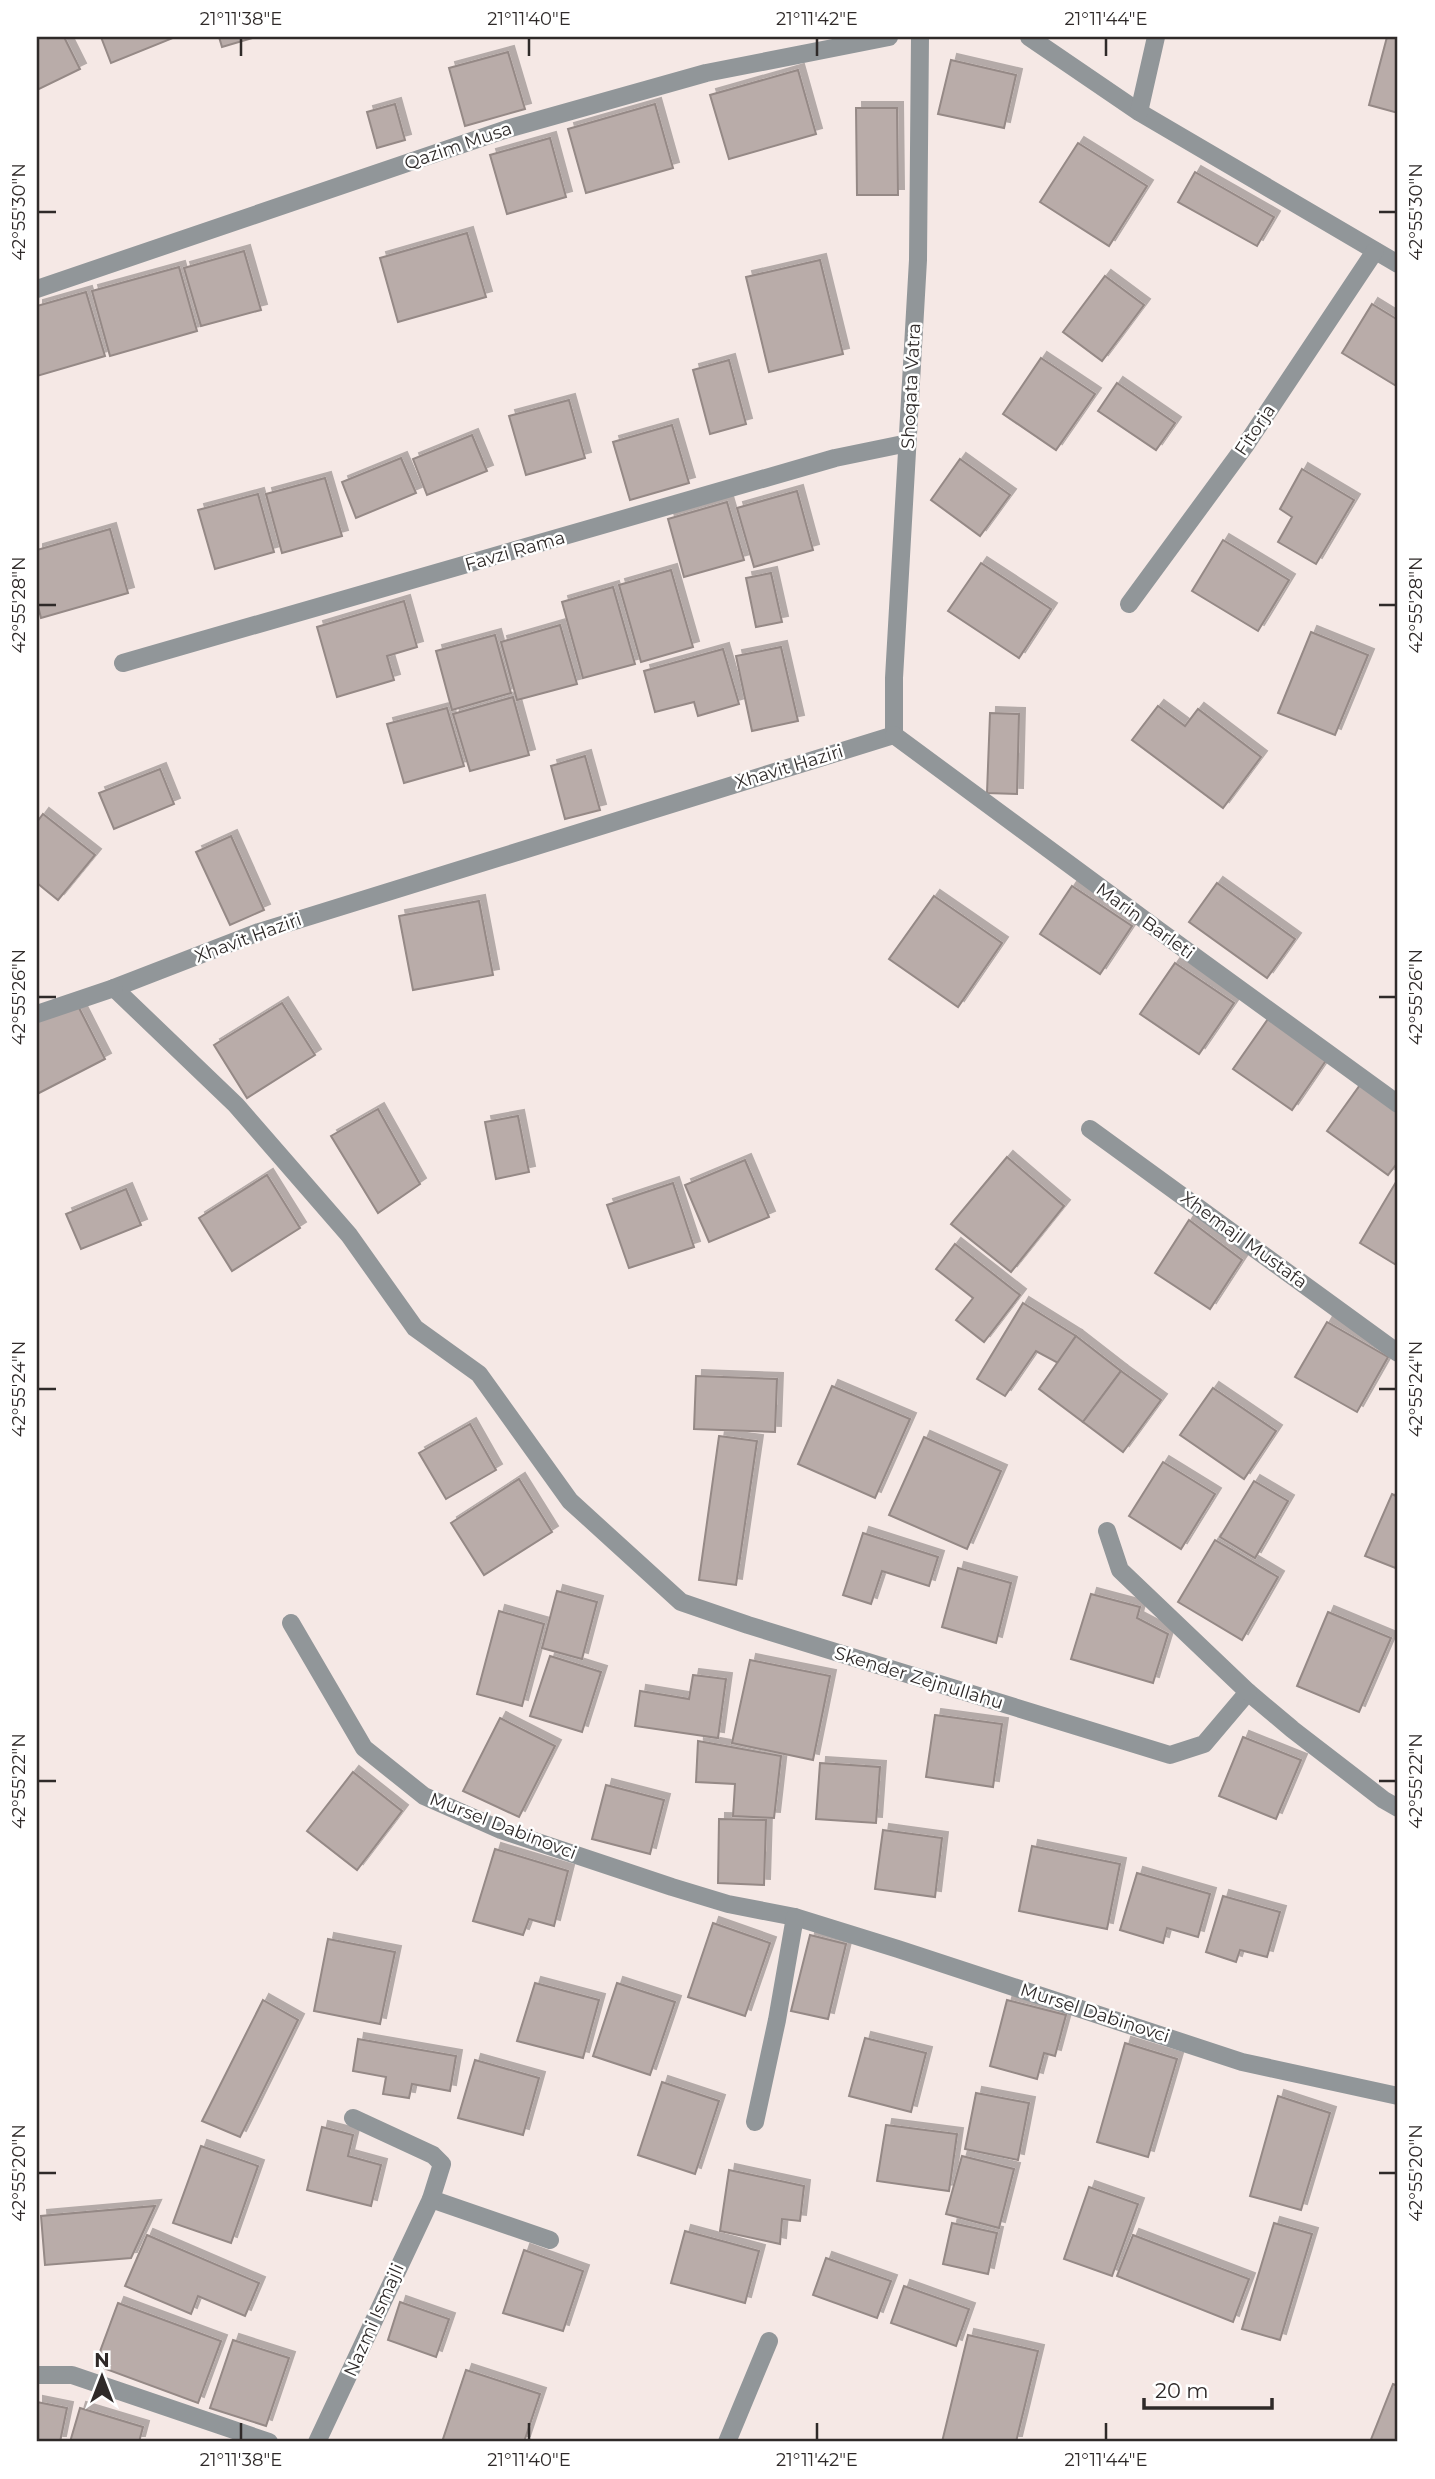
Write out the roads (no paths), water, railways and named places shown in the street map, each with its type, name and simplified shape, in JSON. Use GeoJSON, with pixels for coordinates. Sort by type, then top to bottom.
{"type":"FeatureCollection","features":[{"type":"Feature","properties":{"kind":"street","name":"Qazim Musa"},"geometry":{"type":"LineString","coordinates":[[37,289],[507,129],[706,73],[888,37]]}},
{"type":"Feature","properties":{"kind":"street","name":"Shoqata Vatra"},"geometry":{"type":"LineString","coordinates":[[894,735],[894,678],[918,260],[920,37]]}},
{"type":"Feature","properties":{"kind":"street"},"geometry":{"type":"LineString","coordinates":[[1029,37],[1139,111],[1398,264]]}},
{"type":"Feature","properties":{"kind":"street"},"geometry":{"type":"LineString","coordinates":[[1139,111],[1156,37]]}},
{"type":"Feature","properties":{"kind":"street","name":"Fitorja"},"geometry":{"type":"LineString","coordinates":[[1129,604],[1245,446],[1376,251]]}},
{"type":"Feature","properties":{"kind":"street","name":"Favzi Rama"},"geometry":{"type":"LineString","coordinates":[[123,663],[835,458],[908,443]]}},
{"type":"Feature","properties":{"kind":"street","name":"Xhavit Haziri"},"geometry":{"type":"LineString","coordinates":[[37,1014],[114,988],[259,932],[894,735]]}},
{"type":"Feature","properties":{"kind":"street","name":"Marin Barleti"},"geometry":{"type":"LineString","coordinates":[[894,735],[1398,1104]]}},
{"type":"Feature","properties":{"kind":"street","name":"Skender Zejnullahu"},"geometry":{"type":"LineString","coordinates":[[114,988],[236,1105],[349,1235],[415,1328],[479,1374],[570,1501],[681,1602],[1170,1755],[1204,1744],[1248,1692]]}},
{"type":"Feature","properties":{"kind":"street","name":"Xhemajl Mustafa"},"geometry":{"type":"LineString","coordinates":[[1090,1129],[1398,1353]]}},
{"type":"Feature","properties":{"kind":"street"},"geometry":{"type":"LineString","coordinates":[[1107,1531],[1120,1570],[1248,1692],[1363,1784],[1398,1808]]}},
{"type":"Feature","properties":{"kind":"street","name":"Mursel Dabinovci"},"geometry":{"type":"LineString","coordinates":[[291,1623],[365,1748],[424,1796],[501,1830],[728,1904],[795,1917],[1242,2062],[1398,2096]]}},
{"type":"Feature","properties":{"kind":"street"},"geometry":{"type":"LineString","coordinates":[[755,2123],[795,1917]]}},
{"type":"Feature","properties":{"kind":"street","name":"Nazmi Ismajli"},"geometry":{"type":"LineString","coordinates":[[317,2442],[431,2199],[442,2164],[433,2155],[352,2118]]}},
{"type":"Feature","properties":{"kind":"street"},"geometry":{"type":"LineString","coordinates":[[431,2199],[550,2240]]}},
{"type":"Feature","properties":{"kind":"street"},"geometry":{"type":"LineString","coordinates":[[727,2442],[769,2341]]}},
{"type":"Feature","properties":{"kind":"street"},"geometry":{"type":"LineString","coordinates":[[37,2375],[72,2375],[269,2442]]}}]}
